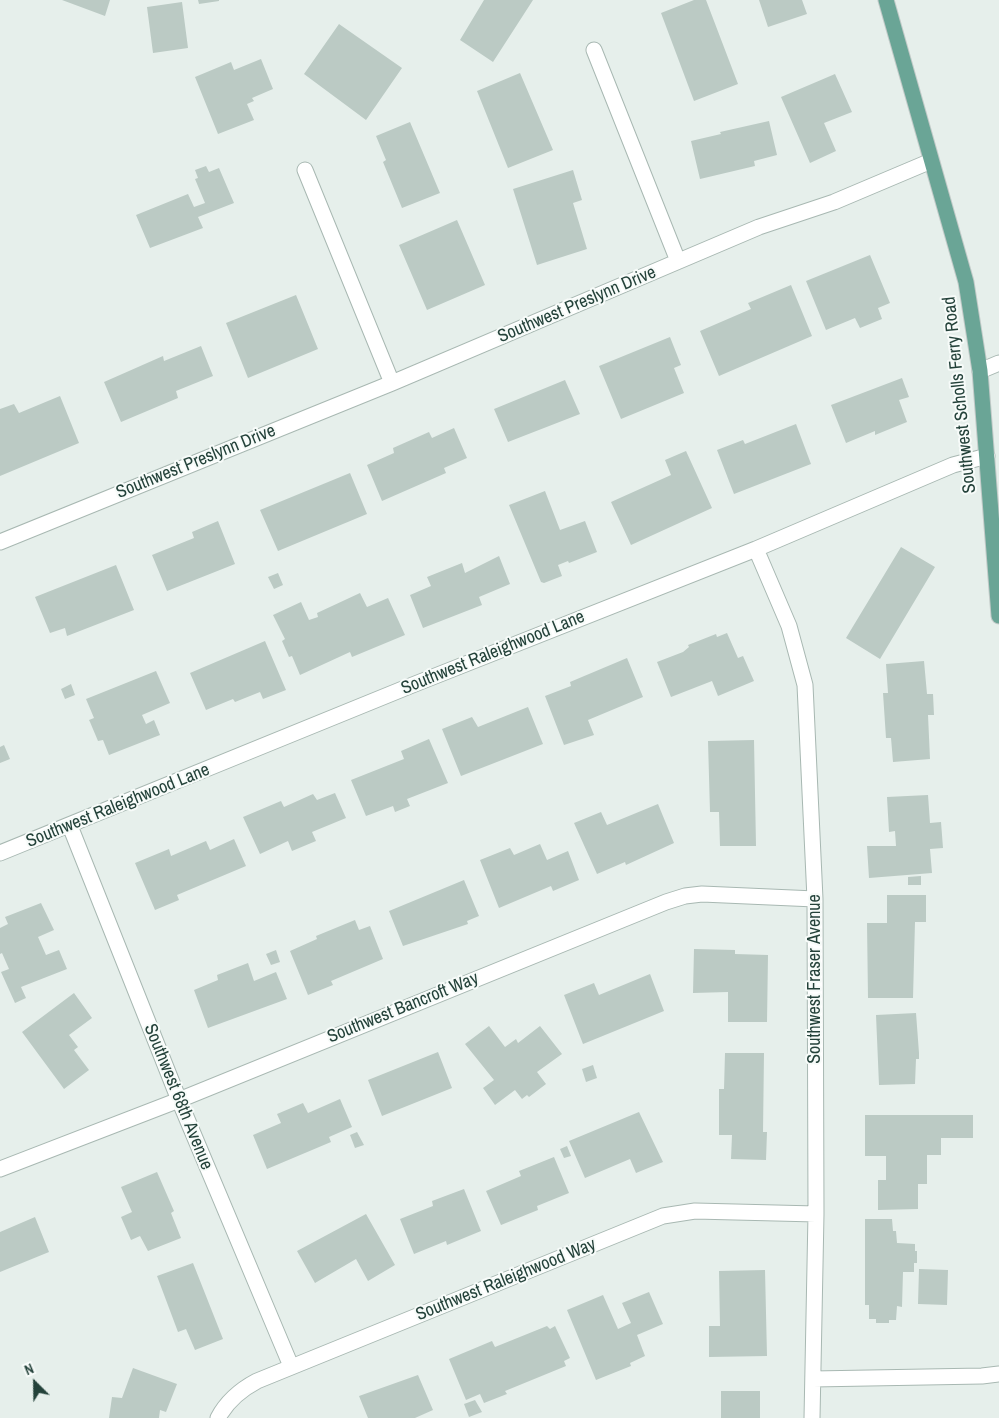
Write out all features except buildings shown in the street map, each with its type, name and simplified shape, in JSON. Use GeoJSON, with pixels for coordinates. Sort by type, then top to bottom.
{"type":"FeatureCollection","features":[{"type":"Feature","properties":{"kind":"main road","name":"Southwest Scholls Ferry Road"},"geometry":{"type":"LineString","coordinates":[[886,0],[966,282],[980,371],[999,616]]}},
{"type":"Feature","properties":{"kind":"street","name":"Southwest Preslynn Drive"},"geometry":{"type":"LineString","coordinates":[[594,50],[678,262]]}},
{"type":"Feature","properties":{"kind":"street","name":"Southwest Preslynn Drive"},"geometry":{"type":"LineString","coordinates":[[0,542],[392,383],[759,227],[834,202],[931,160]]}},
{"type":"Feature","properties":{"kind":"street"},"geometry":{"type":"LineString","coordinates":[[305,170],[392,383]]}},
{"type":"Feature","properties":{"kind":"street"},"geometry":{"type":"LineString","coordinates":[[980,371],[999,363]]}},
{"type":"Feature","properties":{"kind":"street","name":"Southwest Raleighwood Lane"},"geometry":{"type":"LineString","coordinates":[[0,854],[410,686],[756,549],[954,465],[987,456]]}},
{"type":"Feature","properties":{"kind":"street","name":"Southwest Fraser Avenue"},"geometry":{"type":"LineString","coordinates":[[756,549],[789,626],[805,685],[815,899],[816,1214],[812,1418]]}},
{"type":"Feature","properties":{"kind":"street","name":"Southwest 68th Avenue"},"geometry":{"type":"LineString","coordinates":[[70,826],[179,1100],[291,1366]]}},
{"type":"Feature","properties":{"kind":"street","name":"Southwest Bancroft Way"},"geometry":{"type":"LineString","coordinates":[[0,1169],[179,1100],[666,902],[685,896],[702,894],[815,899]]}},
{"type":"Feature","properties":{"kind":"street","name":"Southwest Raleighwood Way"},"geometry":{"type":"LineString","coordinates":[[218,1418],[223,1409],[240,1390],[291,1366],[663,1216],[695,1211],[816,1214]]}},
{"type":"Feature","properties":{"kind":"street"},"geometry":{"type":"LineString","coordinates":[[813,1379],[982,1376],[999,1374]]}}]}
